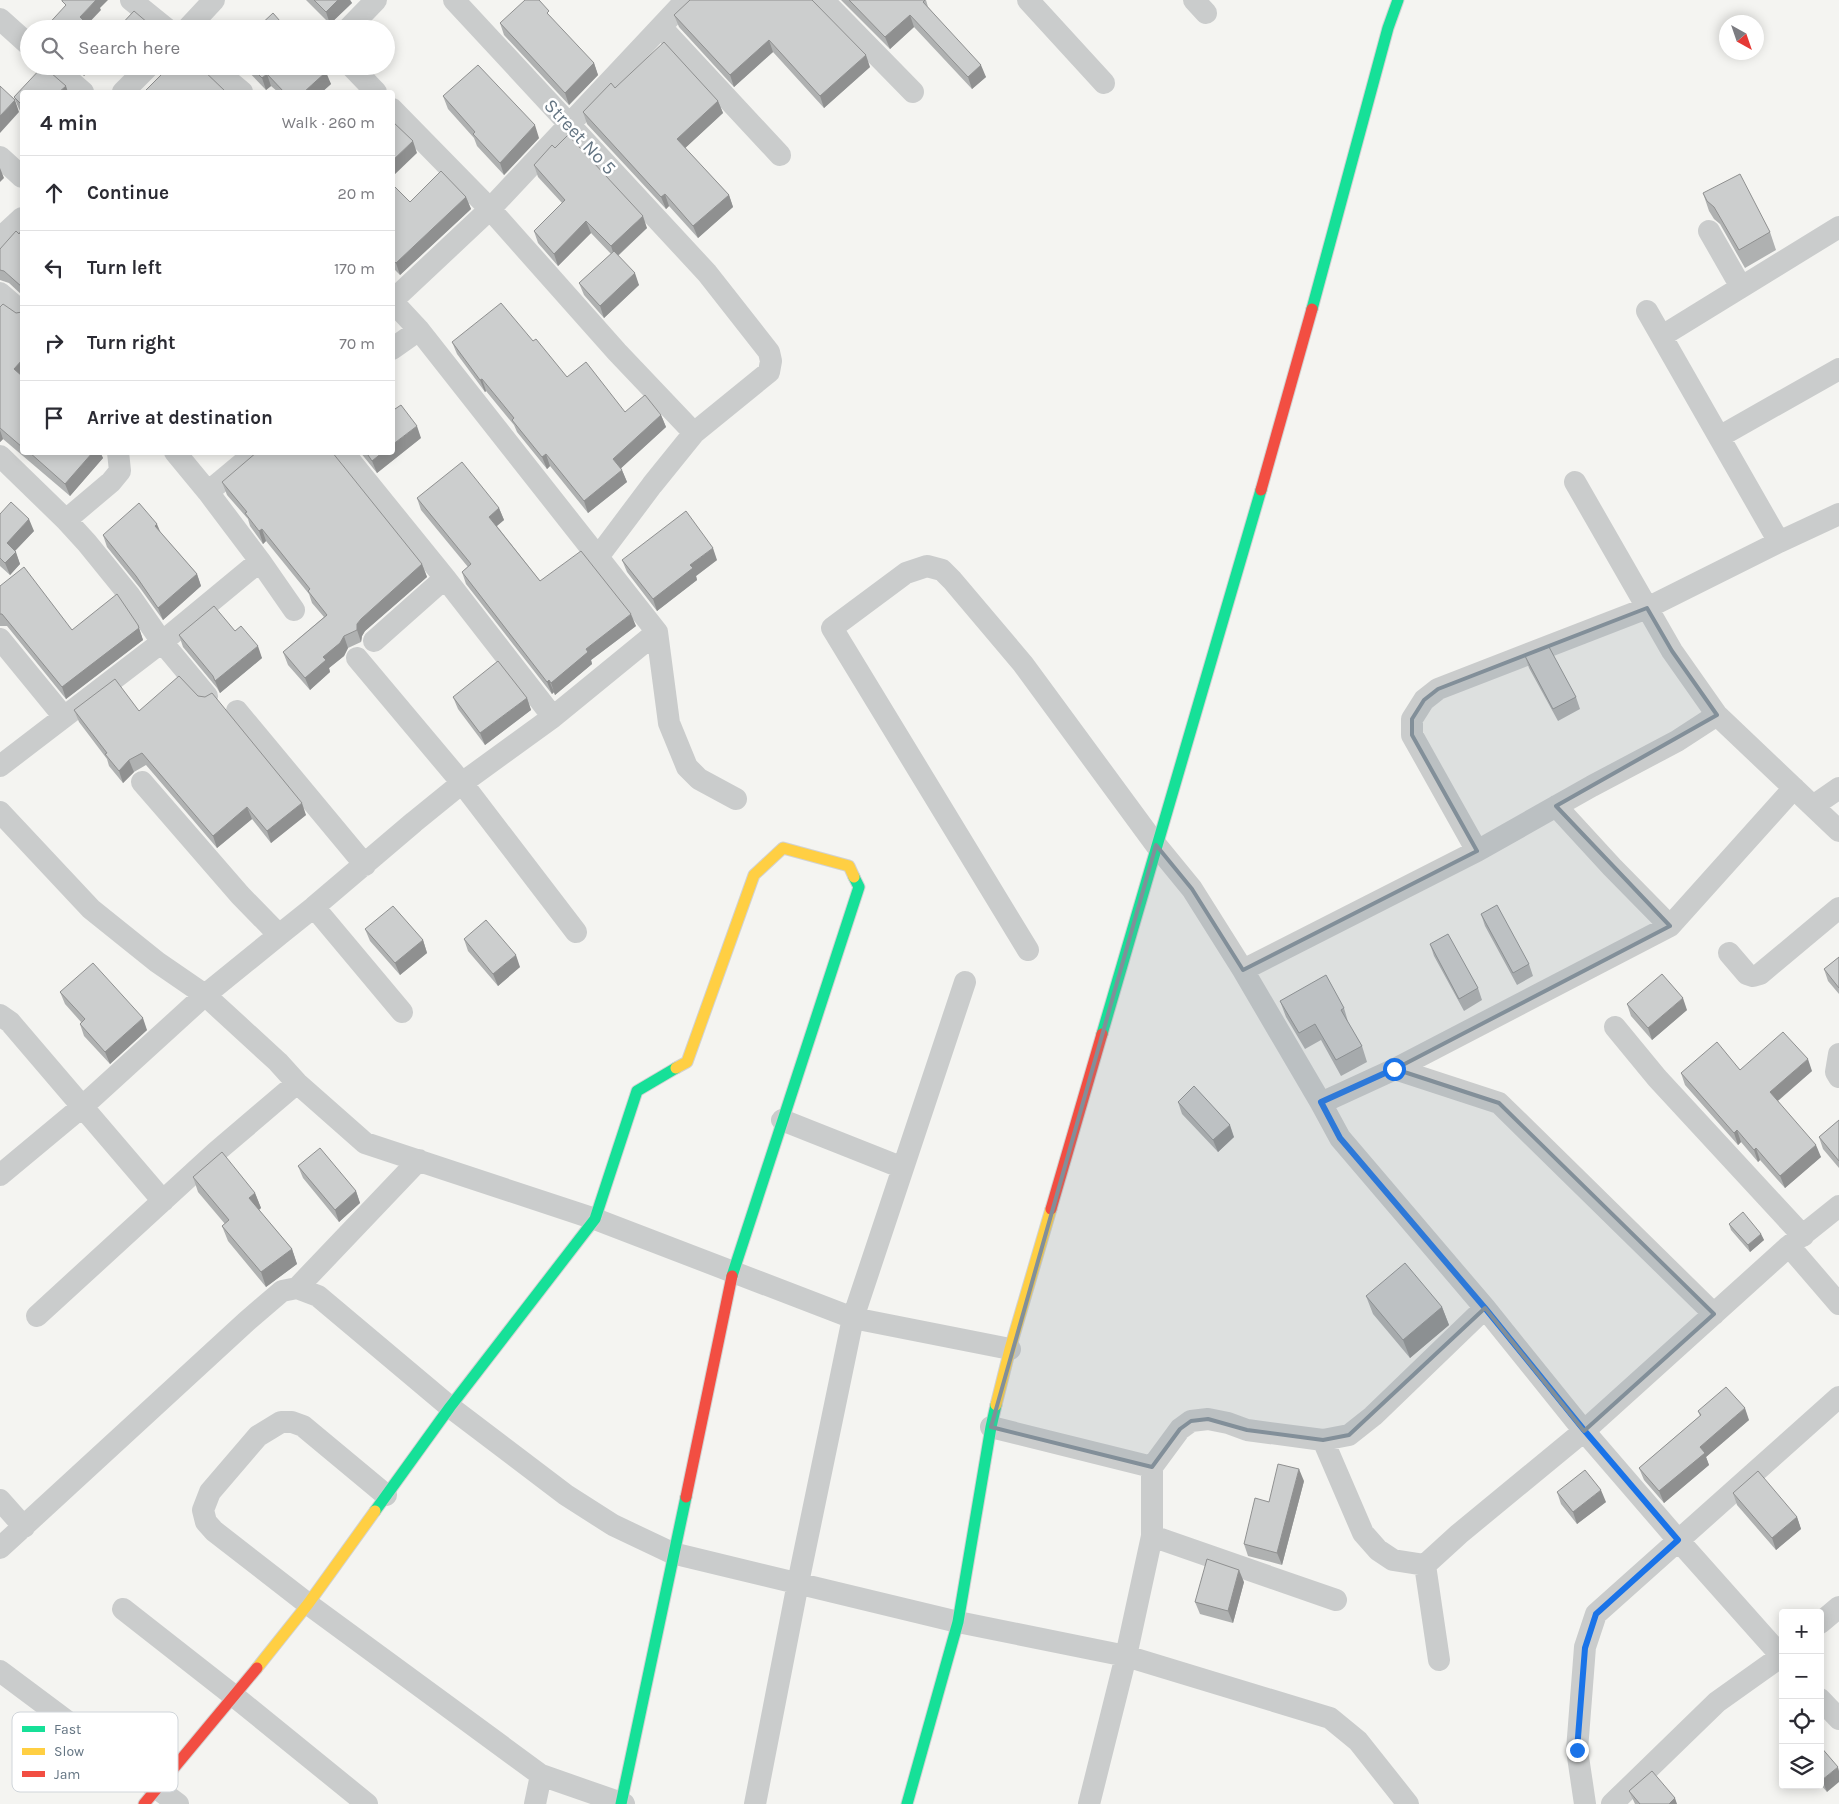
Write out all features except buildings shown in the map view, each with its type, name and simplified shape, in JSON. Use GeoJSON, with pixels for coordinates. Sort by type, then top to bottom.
{"type":"FeatureCollection","features":[{"type":"Feature","properties":{"kind":"street"},"geometry":{"type":"LineString","coordinates":[[132,0],[156,20]]}},
{"type":"Feature","properties":{"kind":"street"},"geometry":{"type":"LineString","coordinates":[[195,20],[214,0]]}},
{"type":"Feature","properties":{"kind":"street"},"geometry":{"type":"LineString","coordinates":[[357,20],[376,0]]}},
{"type":"Feature","properties":{"kind":"street","name":"Street No 5"},"geometry":{"type":"LineString","coordinates":[[454,0],[707,273],[769,352],[771,361],[769,372],[694,433]]}},
{"type":"Feature","properties":{"kind":"street"},"geometry":{"type":"LineString","coordinates":[[395,298],[490,209],[686,0]]}},
{"type":"Feature","properties":{"kind":"street"},"geometry":{"type":"LineString","coordinates":[[823,0],[912,92]]}},
{"type":"Feature","properties":{"kind":"street"},"geometry":{"type":"LineString","coordinates":[[1028,0],[1104,84]]}},
{"type":"Feature","properties":{"kind":"street"},"geometry":{"type":"LineString","coordinates":[[907,1804],[958,1622],[991,1427],[1010,1349],[1285,409],[1388,28],[1398,0]]}},
{"type":"Feature","properties":{"kind":"street"},"geometry":{"type":"LineString","coordinates":[[0,19],[20,36]]}},
{"type":"Feature","properties":{"kind":"street"},"geometry":{"type":"LineString","coordinates":[[661,27],[780,155]]}},
{"type":"Feature","properties":{"kind":"street"},"geometry":{"type":"LineString","coordinates":[[64,75],[81,90]]}},
{"type":"Feature","properties":{"kind":"street"},"geometry":{"type":"LineString","coordinates":[[124,90],[140,75]]}},
{"type":"Feature","properties":{"kind":"street"},"geometry":{"type":"LineString","coordinates":[[222,75],[240,90]]}},
{"type":"Feature","properties":{"kind":"street"},"geometry":{"type":"LineString","coordinates":[[360,75],[374,90]]}},
{"type":"Feature","properties":{"kind":"street"},"geometry":{"type":"LineString","coordinates":[[395,112],[490,209],[617,352],[694,433],[652,484],[598,557]]}},
{"type":"Feature","properties":{"kind":"street"},"geometry":{"type":"LineString","coordinates":[[0,157],[20,175]]}},
{"type":"Feature","properties":{"kind":"street"},"geometry":{"type":"LineString","coordinates":[[0,238],[20,220]]}},
{"type":"Feature","properties":{"kind":"street"},"geometry":{"type":"LineString","coordinates":[[1662,336],[1839,227]]}},
{"type":"Feature","properties":{"kind":"street"},"geometry":{"type":"LineString","coordinates":[[1709,231],[1741,287]]}},
{"type":"Feature","properties":{"kind":"street"},"geometry":{"type":"LineString","coordinates":[[0,293],[20,310]]}},
{"type":"Feature","properties":{"kind":"street"},"geometry":{"type":"LineString","coordinates":[[395,304],[419,330],[657,632],[669,723],[688,767],[699,780],[736,799]]}},
{"type":"Feature","properties":{"kind":"street"},"geometry":{"type":"LineString","coordinates":[[1647,311],[1779,542]]}},
{"type":"Feature","properties":{"kind":"street"},"geometry":{"type":"LineString","coordinates":[[395,347],[419,330]]}},
{"type":"Feature","properties":{"kind":"street"},"geometry":{"type":"LineString","coordinates":[[1719,437],[1839,369]]}},
{"type":"Feature","properties":{"kind":"street"},"geometry":{"type":"LineString","coordinates":[[66,520],[112,482],[120,472],[117,455]]}},
{"type":"Feature","properties":{"kind":"street"},"geometry":{"type":"LineString","coordinates":[[177,455],[260,561],[294,610]]}},
{"type":"Feature","properties":{"kind":"street"},"geometry":{"type":"LineString","coordinates":[[208,492],[252,455]]}},
{"type":"Feature","properties":{"kind":"street"},"geometry":{"type":"LineString","coordinates":[[345,455],[445,578],[553,717]]}},
{"type":"Feature","properties":{"kind":"street"},"geometry":{"type":"LineString","coordinates":[[0,456],[66,520],[130,596],[162,642],[207,696]]}},
{"type":"Feature","properties":{"kind":"street"},"geometry":{"type":"LineString","coordinates":[[1575,482],[1672,651],[1718,715],[1839,831]]}},
{"type":"Feature","properties":{"kind":"street"},"geometry":{"type":"LineString","coordinates":[[1477,851],[1412,735],[1412,719],[1424,700],[1438,688],[1647,608],[1839,514]]}},
{"type":"Feature","properties":{"kind":"street"},"geometry":{"type":"LineString","coordinates":[[0,766],[162,642],[260,561]]}},
{"type":"Feature","properties":{"kind":"street"},"geometry":{"type":"LineString","coordinates":[[1028,950],[832,628],[906,573],[927,566],[942,570],[1000,635],[1156,845],[1192,889],[1243,970],[1321,1102],[1340,1138],[1485,1308],[1584,1430],[1678,1540],[1780,1654]]}},
{"type":"Feature","properties":{"kind":"street"},"geometry":{"type":"LineString","coordinates":[[374,641],[445,578]]}},
{"type":"Feature","properties":{"kind":"street"},"geometry":{"type":"LineString","coordinates":[[0,1175],[83,1106],[204,996],[365,865],[414,822],[553,717],[657,632]]}},
{"type":"Feature","properties":{"kind":"street"},"geometry":{"type":"LineString","coordinates":[[0,639],[64,716]]}},
{"type":"Feature","properties":{"kind":"street"},"geometry":{"type":"LineString","coordinates":[[357,658],[462,784],[576,932]]}},
{"type":"Feature","properties":{"kind":"street"},"geometry":{"type":"LineString","coordinates":[[237,711],[365,865]]}},
{"type":"Feature","properties":{"kind":"street"},"geometry":{"type":"LineString","coordinates":[[1243,970],[1477,851],[1677,741],[1718,715]]}},
{"type":"Feature","properties":{"kind":"street"},"geometry":{"type":"LineString","coordinates":[[142,782],[240,895],[279,935]]}},
{"type":"Feature","properties":{"kind":"street"},"geometry":{"type":"LineString","coordinates":[[1321,1102],[1394,1069],[1670,926],[1794,788]]}},
{"type":"Feature","properties":{"kind":"street"},"geometry":{"type":"LineString","coordinates":[[1812,806],[1839,788]]}},
{"type":"Feature","properties":{"kind":"street"},"geometry":{"type":"LineString","coordinates":[[1556,806],[1612,868],[1670,926]]}},
{"type":"Feature","properties":{"kind":"street"},"geometry":{"type":"LineString","coordinates":[[0,812],[91,909],[157,962],[204,996],[278,1062],[297,1083],[365,1143],[595,1219],[853,1318],[1010,1349]]}},
{"type":"Feature","properties":{"kind":"street"},"geometry":{"type":"LineString","coordinates":[[178,1765],[308,1604],[450,1407],[595,1219],[637,1091],[687,1062],[754,875],[783,848],[849,866],[859,887],[733,1272],[672,1553],[622,1804],[541,1775],[308,1604],[214,1531],[206,1522],[203,1510],[210,1492],[258,1436],[281,1422],[292,1422],[303,1426],[386,1495]]}},
{"type":"Feature","properties":{"kind":"street"},"geometry":{"type":"LineString","coordinates":[[314,907],[402,1012]]}},
{"type":"Feature","properties":{"kind":"street"},"geometry":{"type":"LineString","coordinates":[[1729,953],[1747,974],[1753,976],[1760,974],[1839,908]]}},
{"type":"Feature","properties":{"kind":"street"},"geometry":{"type":"LineString","coordinates":[[755,1804],[798,1583],[853,1318],[965,982]]}},
{"type":"Feature","properties":{"kind":"street"},"geometry":{"type":"LineString","coordinates":[[0,1014],[10,1022],[163,1201]]}},
{"type":"Feature","properties":{"kind":"street"},"geometry":{"type":"LineString","coordinates":[[1615,1027],[1796,1241],[1839,1304]]}},
{"type":"Feature","properties":{"kind":"street"},"geometry":{"type":"LineString","coordinates":[[1839,1054],[1836,1072],[1839,1077]]}},
{"type":"Feature","properties":{"kind":"street"},"geometry":{"type":"LineString","coordinates":[[1394,1069],[1499,1103],[1714,1314]]}},
{"type":"Feature","properties":{"kind":"street"},"geometry":{"type":"LineString","coordinates":[[37,1316],[216,1152],[297,1083]]}},
{"type":"Feature","properties":{"kind":"street"},"geometry":{"type":"LineString","coordinates":[[782,1120],[903,1168]]}},
{"type":"Feature","properties":{"kind":"street"},"geometry":{"type":"LineString","coordinates":[[297,1288],[419,1160]]}},
{"type":"Feature","properties":{"kind":"street"},"geometry":{"type":"LineString","coordinates":[[1426,1565],[1459,1534],[1584,1430],[1796,1241],[1839,1206]]}},
{"type":"Feature","properties":{"kind":"street"},"geometry":{"type":"LineString","coordinates":[[0,1548],[247,1321],[282,1291],[297,1288],[318,1296],[450,1407],[566,1496],[613,1525],[672,1553],[958,1622],[1126,1656],[1330,1718],[1358,1741],[1408,1804]]}},
{"type":"Feature","properties":{"kind":"street"},"geometry":{"type":"LineString","coordinates":[[1088,1804],[1126,1656],[1152,1536],[1152,1467],[1180,1429],[1191,1422],[1208,1419],[1228,1423],[1246,1430],[1323,1440],[1349,1435],[1373,1416],[1485,1308]]}},
{"type":"Feature","properties":{"kind":"street"},"geometry":{"type":"LineString","coordinates":[[1585,1804],[1577,1750],[1585,1648],[1596,1614],[1839,1397]]}},
{"type":"Feature","properties":{"kind":"street"},"geometry":{"type":"LineString","coordinates":[[991,1427],[1152,1467]]}},
{"type":"Feature","properties":{"kind":"street"},"geometry":{"type":"LineString","coordinates":[[1323,1440],[1363,1533],[1378,1550],[1394,1560],[1426,1565]]}},
{"type":"Feature","properties":{"kind":"street"},"geometry":{"type":"LineString","coordinates":[[0,1500],[24,1527]]}},
{"type":"Feature","properties":{"kind":"street"},"geometry":{"type":"LineString","coordinates":[[1152,1536],[1336,1600]]}},
{"type":"Feature","properties":{"kind":"street"},"geometry":{"type":"LineString","coordinates":[[1426,1565],[1439,1660]]}},
{"type":"Feature","properties":{"kind":"street"},"geometry":{"type":"LineString","coordinates":[[1824,1620],[1839,1607]]}},
{"type":"Feature","properties":{"kind":"street"},"geometry":{"type":"LineString","coordinates":[[122,1610],[234,1696],[367,1804]]}},
{"type":"Feature","properties":{"kind":"street"},"geometry":{"type":"LineString","coordinates":[[1612,1804],[1717,1702],[1779,1658]]}},
{"type":"Feature","properties":{"kind":"street"},"geometry":{"type":"LineString","coordinates":[[0,1671],[49,1712]]}},
{"type":"Feature","properties":{"kind":"street"},"geometry":{"type":"LineString","coordinates":[[1824,1703],[1839,1719]]}},
{"type":"Feature","properties":{"kind":"street"},"geometry":{"type":"LineString","coordinates":[[535,1804],[541,1775]]}},
{"type":"Feature","properties":{"kind":"street"},"geometry":{"type":"LineString","coordinates":[[152,1797],[178,1804]]}},
{"type":"Feature","properties":{"kind":"highlighted area"},"geometry":{"type":"Polygon","coordinates":[[[1647,608],[1672,651],[1717,715],[1556,806],[1670,926],[1395,1069],[1499,1103],[1714,1314],[1584,1431],[1485,1308],[1349,1435],[1323,1440],[1247,1430],[1208,1419],[1191,1421],[1180,1429],[1152,1467],[991,1427],[1156,845],[1192,889],[1243,970],[1477,851],[1412,735],[1412,719],[1424,700],[1438,689],[1647,608]]]}},
{"type":"Feature","properties":{"kind":"traffic: fast"},"geometry":{"type":"LineString","coordinates":[[1312,309],[1388,28],[1398,0]]}},
{"type":"Feature","properties":{"kind":"traffic: fast"},"geometry":{"type":"LineString","coordinates":[[1102,1034],[1261,490]]}},
{"type":"Feature","properties":{"kind":"traffic: fast"},"geometry":{"type":"LineString","coordinates":[[732,1276],[859,887],[854,877]]}},
{"type":"Feature","properties":{"kind":"traffic: fast"},"geometry":{"type":"LineString","coordinates":[[375,1511],[450,1407],[595,1219],[637,1091],[676,1068]]}},
{"type":"Feature","properties":{"kind":"traffic: fast"},"geometry":{"type":"LineString","coordinates":[[907,1804],[958,1622],[996,1405]]}},
{"type":"Feature","properties":{"kind":"traffic: fast"},"geometry":{"type":"LineString","coordinates":[[621,1804],[686,1497]]}},
{"type":"Feature","properties":{"kind":"traffic: slow"},"geometry":{"type":"LineString","coordinates":[[676,1068],[687,1062],[754,875],[783,848],[849,866],[854,877]]}},
{"type":"Feature","properties":{"kind":"traffic: slow"},"geometry":{"type":"LineString","coordinates":[[996,1405],[1010,1349],[1051,1209]]}},
{"type":"Feature","properties":{"kind":"traffic: slow"},"geometry":{"type":"LineString","coordinates":[[257,1668],[308,1604],[375,1511]]}},
{"type":"Feature","properties":{"kind":"traffic: jam"},"geometry":{"type":"LineString","coordinates":[[1261,490],[1312,309]]}},
{"type":"Feature","properties":{"kind":"traffic: jam"},"geometry":{"type":"LineString","coordinates":[[1051,1209],[1102,1034]]}},
{"type":"Feature","properties":{"kind":"traffic: jam"},"geometry":{"type":"LineString","coordinates":[[686,1497],[732,1276]]}},
{"type":"Feature","properties":{"kind":"traffic: jam"},"geometry":{"type":"LineString","coordinates":[[178,1763],[257,1668]]}},
{"type":"Feature","properties":{"kind":"traffic: jam"},"geometry":{"type":"LineString","coordinates":[[144,1804],[154,1792]]}},
{"type":"Feature","properties":{"kind":"route"},"geometry":{"type":"LineString","coordinates":[[1394,1069],[1321,1102],[1340,1138],[1485,1308],[1584,1430],[1678,1540],[1596,1614],[1585,1648],[1577,1750]]}}]}
